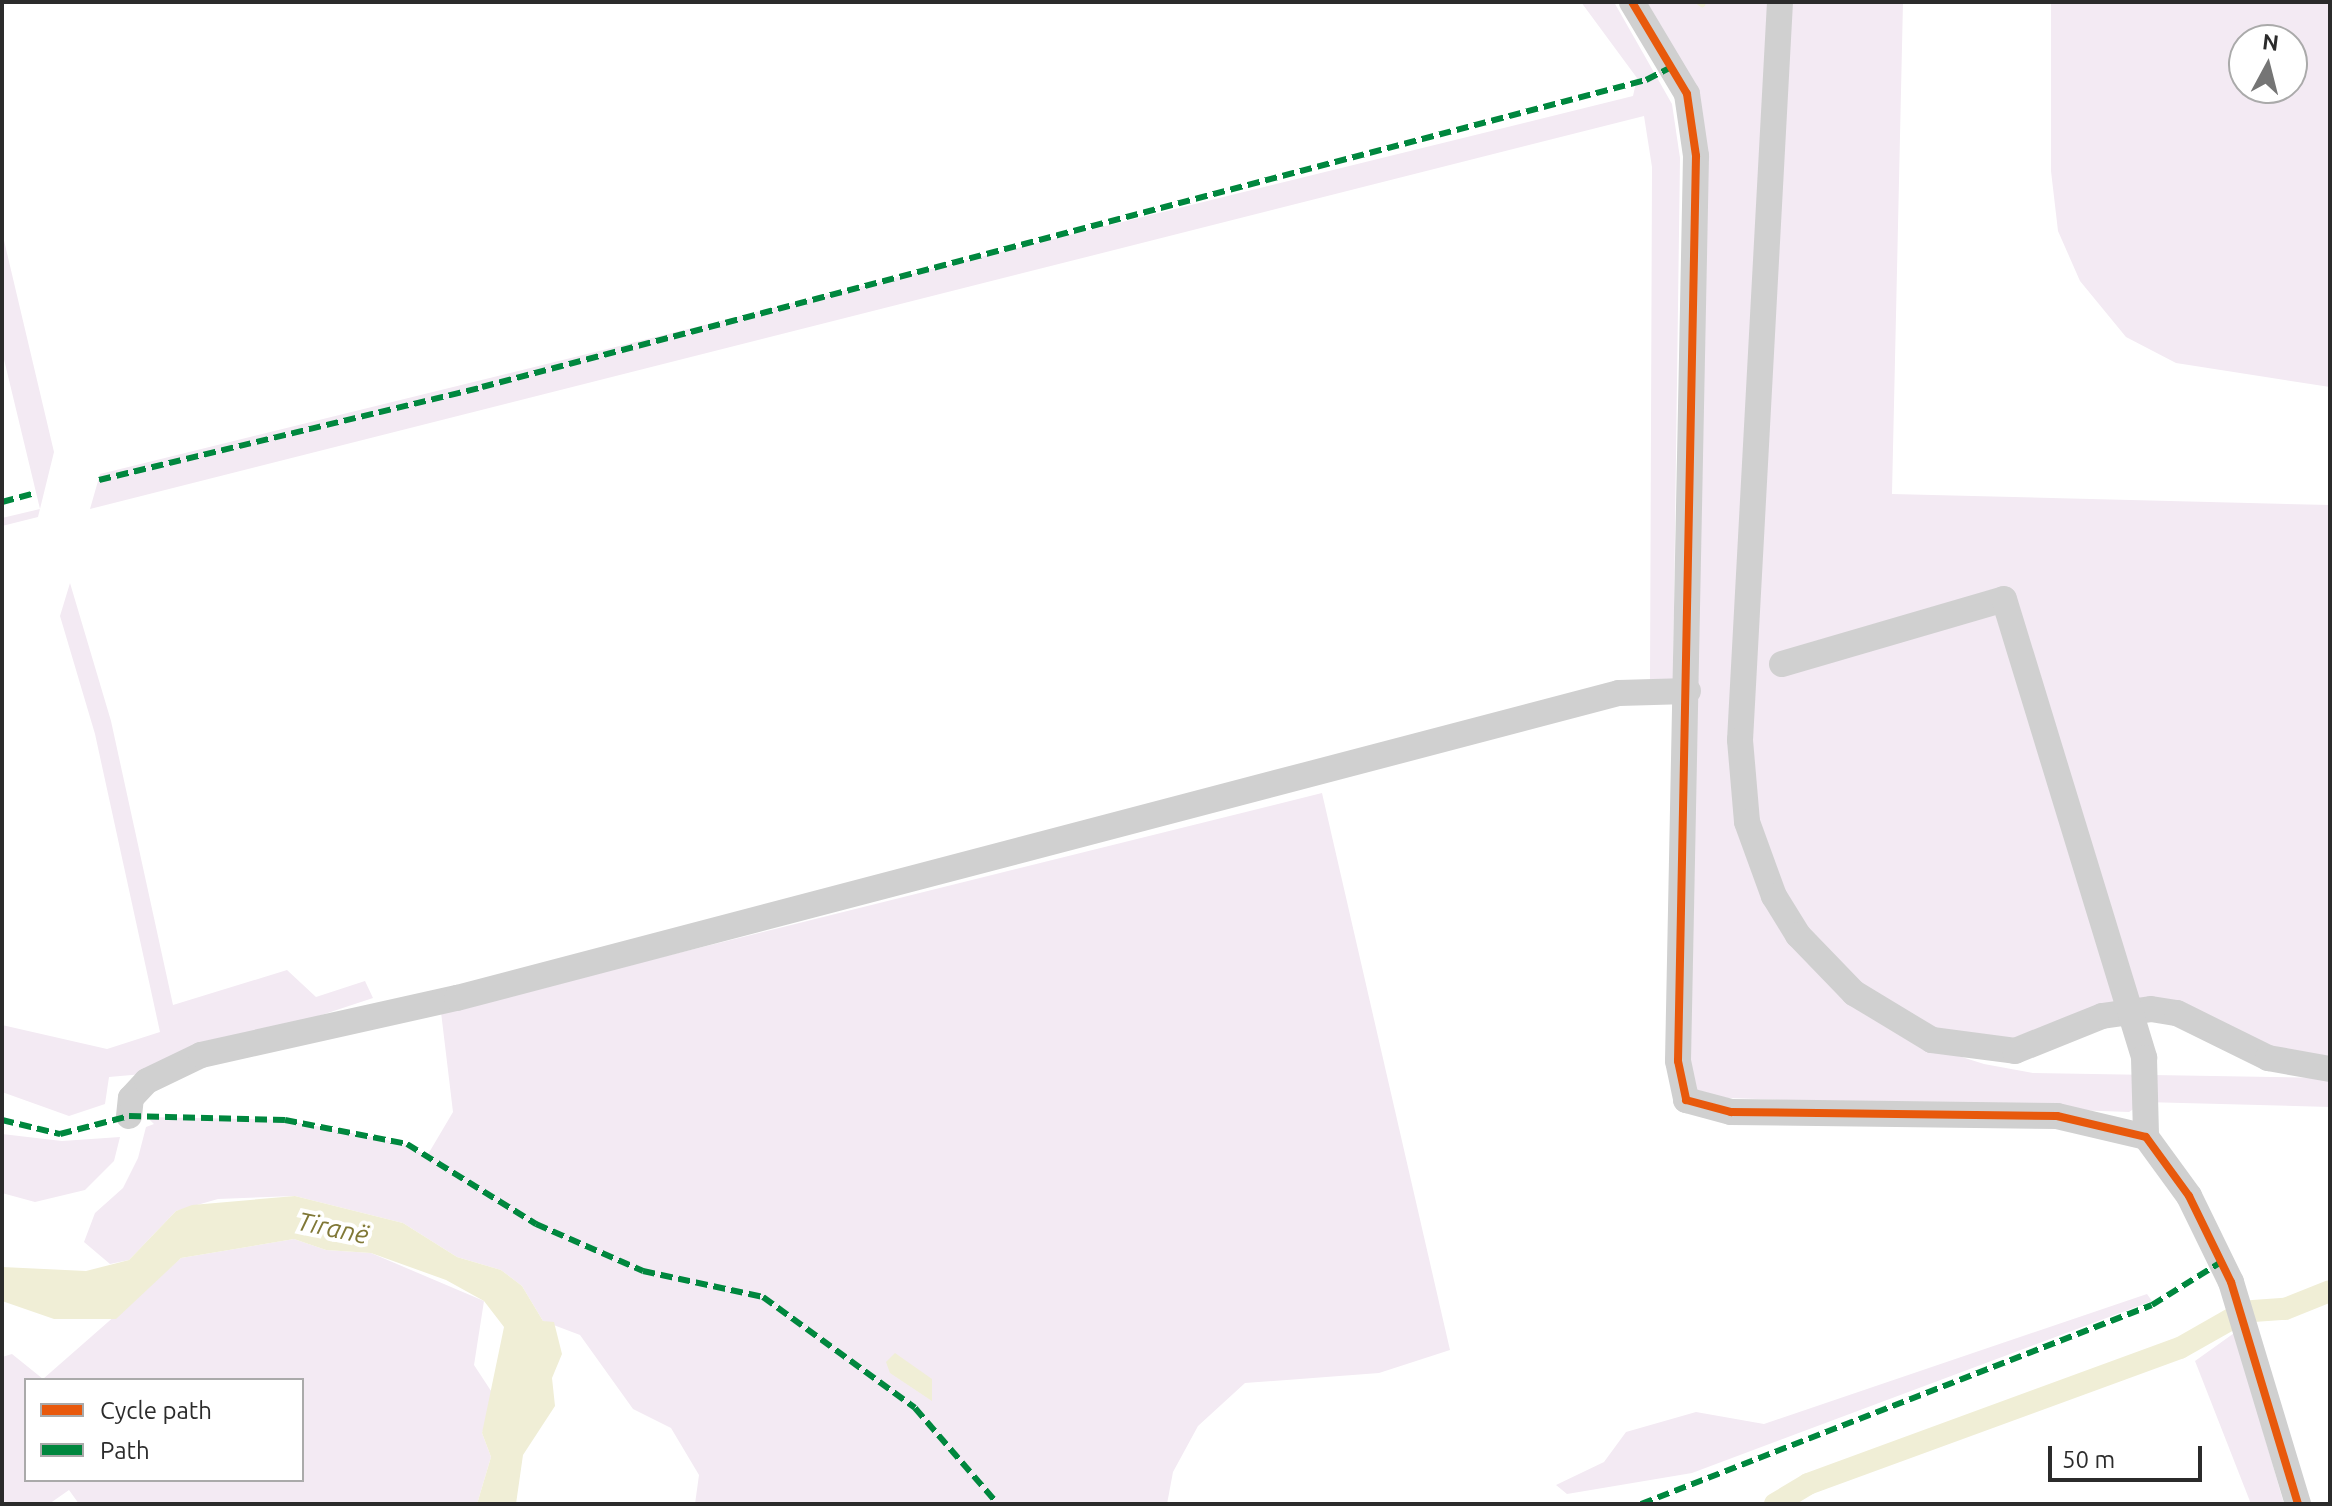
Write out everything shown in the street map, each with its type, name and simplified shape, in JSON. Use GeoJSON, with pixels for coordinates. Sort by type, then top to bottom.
{"type":"FeatureCollection","features":[{"type":"Feature","properties":{"kind":"street"},"geometry":{"type":"LineString","coordinates":[[1632,2],[1673,66],[1694,122],[1688,691],[1678,1061],[1686,1100],[1731,1112],[2057,1116],[2146,1137]]}},
{"type":"Feature","properties":{"kind":"street"},"geometry":{"type":"LineString","coordinates":[[1780,2],[1740,740],[1758,857],[1790,922],[1822,962],[1864,1000],[1932,1040],[2015,1051],[2127,1009],[2177,1013],[2268,1058],[2330,1069]]}},
{"type":"Feature","properties":{"kind":"street"},"geometry":{"type":"LineString","coordinates":[[1782,664],[2004,599],[2144,1058],[2146,1137],[2189,1196],[2231,1282],[2298,1504]]}},
{"type":"Feature","properties":{"kind":"street"},"geometry":{"type":"LineString","coordinates":[[129,1116],[131,1098],[147,1081],[201,1055],[457,998],[1619,693],[1688,691]]}},
{"type":"Feature","properties":{"kind":"shaded area"},"geometry":{"type":"Polygon","coordinates":[[[1581,2],[1614,2],[1672,104],[1680,158],[1673,679],[1650,683],[1652,167],[1644,116],[90,509],[100,474],[1633,96],[1637,78],[1581,2]]]}},
{"type":"Feature","properties":{"kind":"shaded area"},"geometry":{"type":"Polygon","coordinates":[[[1639,2],[1770,2],[1735,802],[1838,993],[1908,1040],[1984,1064],[2033,1073],[2330,1078],[2330,1107],[2144,1102],[2129,1112],[1700,1097],[1689,1078],[1706,142],[1639,2]]]}},
{"type":"Feature","properties":{"kind":"shaded area"},"geometry":{"type":"Polygon","coordinates":[[[1788,2],[1903,2],[1892,494],[2330,505],[2330,1061],[2275,1050],[2184,1008],[2024,1042],[1940,1034],[1854,982],[1791,907],[1759,833],[1748,765],[1788,2]]]}},
{"type":"Feature","properties":{"kind":"shaded area"},"geometry":{"type":"Polygon","coordinates":[[[2051,2],[2330,2],[2330,387],[2176,363],[2126,337],[2080,281],[2058,231],[2051,171],[2051,2]]]}},
{"type":"Feature","properties":{"kind":"shaded area"},"geometry":{"type":"Polygon","coordinates":[[[2,232],[54,452],[40,509],[2,351],[2,232]]]}},
{"type":"Feature","properties":{"kind":"shaded area"},"geometry":{"type":"Polygon","coordinates":[[[40,509],[38,517],[2,526],[2,518],[40,509]]]}},
{"type":"Feature","properties":{"kind":"shaded area"},"geometry":{"type":"Polygon","coordinates":[[[70,583],[111,721],[173,1005],[287,970],[316,997],[365,981],[373,998],[143,1074],[109,1077],[105,1104],[69,1116],[2,1092],[2,1025],[107,1049],[160,1032],[95,734],[60,616],[70,583]]]}},
{"type":"Feature","properties":{"kind":"shaded area"},"geometry":{"type":"Polygon","coordinates":[[[1322,793],[1450,1350],[1379,1373],[1245,1383],[1198,1426],[1173,1472],[1167,1504],[695,1504],[699,1475],[671,1428],[633,1409],[580,1335],[543,1321],[522,1286],[501,1270],[457,1257],[403,1223],[295,1196],[218,1199],[176,1211],[129,1260],[110,1264],[84,1242],[95,1213],[123,1188],[138,1158],[146,1127],[154,1124],[147,1117],[285,1120],[407,1144],[427,1156],[453,1112],[441,1012],[1322,793]]]}},
{"type":"Feature","properties":{"kind":"shaded area"},"geometry":{"type":"Polygon","coordinates":[[[2,1134],[62,1141],[120,1137],[114,1161],[85,1190],[35,1202],[2,1193],[2,1134]]]}},
{"type":"Feature","properties":{"kind":"shaded area"},"geometry":{"type":"Polygon","coordinates":[[[294,1239],[326,1250],[371,1253],[484,1301],[474,1365],[495,1397],[482,1433],[491,1457],[477,1504],[79,1504],[69,1490],[49,1504],[2,1504],[2,1357],[12,1354],[42,1378],[24,1378],[24,1482],[304,1482],[304,1378],[44,1378],[181,1258],[294,1239]]]}},
{"type":"Feature","properties":{"kind":"shaded area"},"geometry":{"type":"Polygon","coordinates":[[[2147,1294],[2152,1301],[1692,1473],[1567,1494],[1556,1485],[1604,1462],[1626,1432],[1696,1412],[1764,1424],[2147,1294]]]}},
{"type":"Feature","properties":{"kind":"shaded area"},"geometry":{"type":"Polygon","coordinates":[[[2237,1331],[2284,1504],[2251,1504],[2195,1361],[2237,1331]]]}},
{"type":"Feature","properties":{"kind":"water","name":"Tiranë"},"geometry":{"type":"Polygon","coordinates":[[[295,1196],[403,1223],[457,1257],[501,1270],[522,1286],[543,1321],[554,1322],[562,1354],[552,1378],[555,1406],[523,1455],[516,1504],[477,1504],[491,1457],[482,1433],[504,1327],[484,1301],[446,1280],[371,1253],[326,1250],[294,1239],[181,1258],[116,1319],[54,1319],[2,1301],[2,1267],[86,1271],[129,1260],[176,1211],[192,1205],[295,1196]]]}},
{"type":"Feature","properties":{"kind":"water"},"geometry":{"type":"Polygon","coordinates":[[[895,1353],[932,1379],[932,1401],[890,1373],[886,1362],[895,1353]]]}},
{"type":"Feature","properties":{"kind":"waterway"},"geometry":{"type":"LineString","coordinates":[[2253,1311],[2285,1309],[2330,1291]]}},
{"type":"Feature","properties":{"kind":"waterway"},"geometry":{"type":"LineString","coordinates":[[1775,1504],[1808,1484],[2180,1348],[2231,1319]]}},
{"type":"Feature","properties":{"kind":"marked path"},"geometry":{"type":"LineString","coordinates":[[99,480],[482,387],[1646,80],[1673,66]]}},
{"type":"Feature","properties":{"kind":"marked path"},"geometry":{"type":"LineString","coordinates":[[2,502],[36,493]]}},
{"type":"Feature","properties":{"kind":"marked path"},"geometry":{"type":"LineString","coordinates":[[2,1120],[60,1134],[129,1116],[285,1120],[407,1144],[536,1224],[643,1271],[763,1297],[915,1408],[998,1504]]}},
{"type":"Feature","properties":{"kind":"marked path"},"geometry":{"type":"LineString","coordinates":[[1641,1504],[2152,1305],[2221,1262]]}},
{"type":"Feature","properties":{"kind":"cycle path"},"geometry":{"type":"LineString","coordinates":[[1632,2],[1687,94],[1696,156],[1678,1061],[1686,1100],[1731,1112],[2057,1116],[2146,1137],[2189,1196],[2231,1282],[2298,1504]]}}]}
